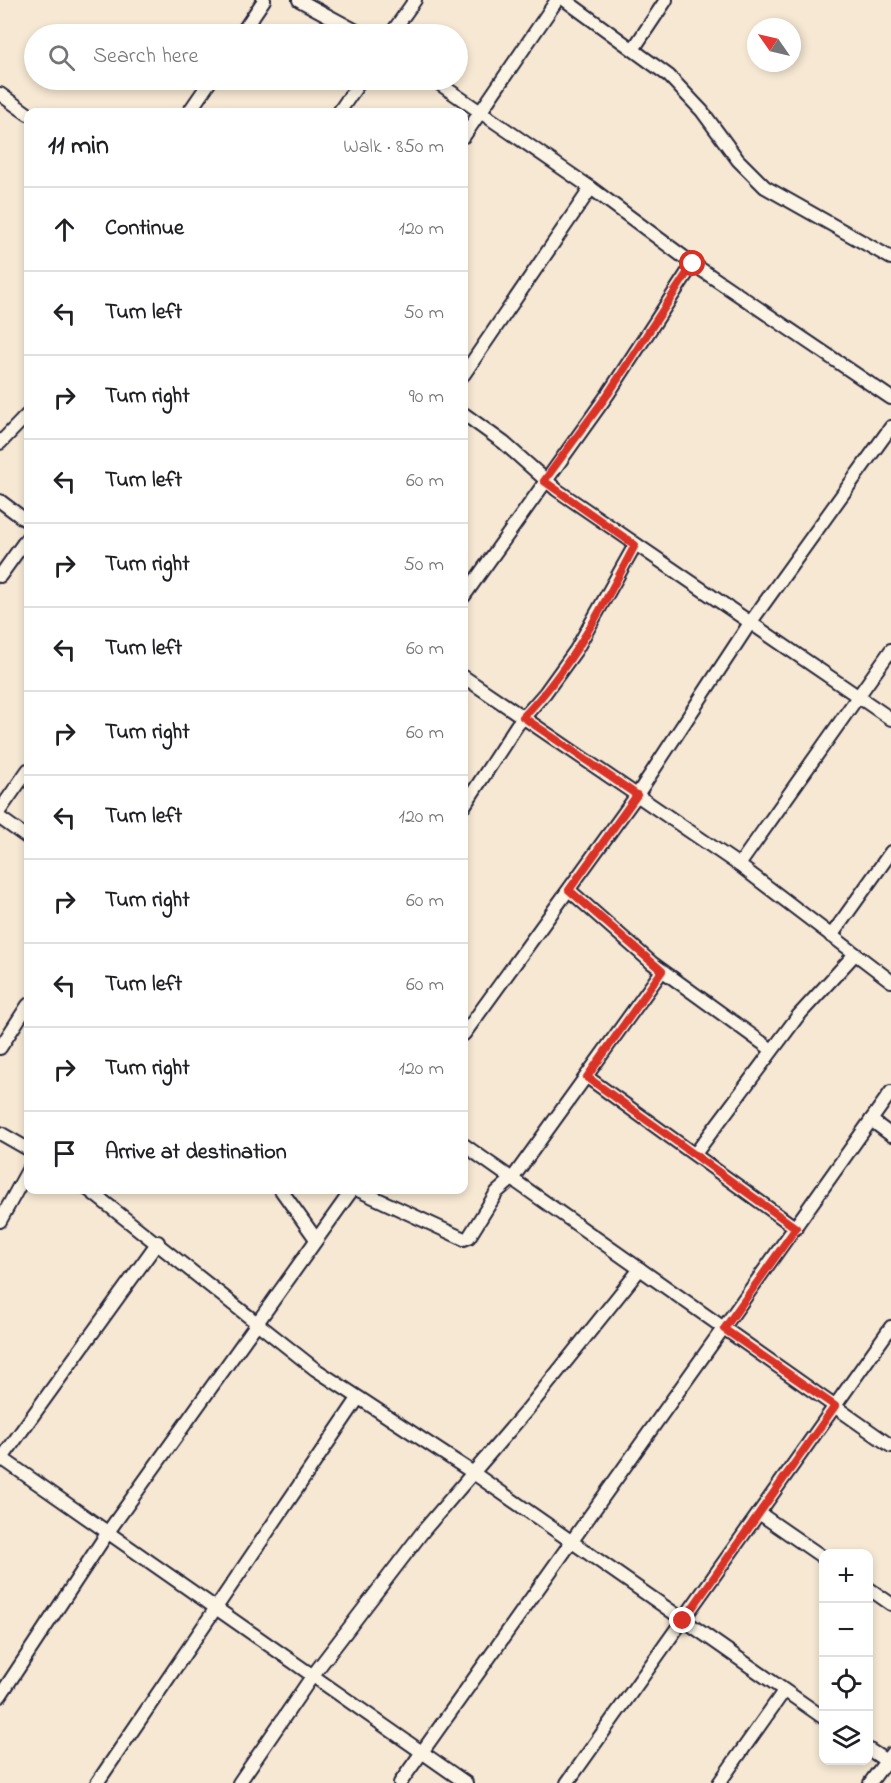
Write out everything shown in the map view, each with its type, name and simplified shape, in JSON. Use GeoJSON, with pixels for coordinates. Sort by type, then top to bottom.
{"type":"FeatureCollection","features":[{"type":"Feature","properties":{"kind":"street"},"geometry":{"type":"LineString","coordinates":[[248,24],[264,0]]}},
{"type":"Feature","properties":{"kind":"street"},"geometry":{"type":"LineString","coordinates":[[300,0],[344,24]]}},
{"type":"Feature","properties":{"kind":"street"},"geometry":{"type":"LineString","coordinates":[[398,24],[415,0]]}},
{"type":"Feature","properties":{"kind":"street"},"geometry":{"type":"LineString","coordinates":[[468,130],[557,0]]}},
{"type":"Feature","properties":{"kind":"street"},"geometry":{"type":"LineString","coordinates":[[565,0],[634,48],[688,95],[738,160],[765,187],[891,258]]}},
{"type":"Feature","properties":{"kind":"street"},"geometry":{"type":"LineString","coordinates":[[634,48],[666,0]]}},
{"type":"Feature","properties":{"kind":"street"},"geometry":{"type":"LineString","coordinates":[[192,108],[204,90]]}},
{"type":"Feature","properties":{"kind":"street"},"geometry":{"type":"LineString","coordinates":[[342,108],[354,90]]}},
{"type":"Feature","properties":{"kind":"street"},"geometry":{"type":"LineString","coordinates":[[450,90],[482,110],[591,188],[693,264],[891,398]]}},
{"type":"Feature","properties":{"kind":"street"},"geometry":{"type":"LineString","coordinates":[[0,94],[24,111]]}},
{"type":"Feature","properties":{"kind":"street"},"geometry":{"type":"LineString","coordinates":[[468,368],[591,188]]}},
{"type":"Feature","properties":{"kind":"street"},"geometry":{"type":"LineString","coordinates":[[468,590],[608,394],[693,264]]}},
{"type":"Feature","properties":{"kind":"street"},"geometry":{"type":"LineString","coordinates":[[468,417],[504,443],[544,481],[891,719]]}},
{"type":"Feature","properties":{"kind":"street"},"geometry":{"type":"LineString","coordinates":[[0,443],[24,418]]}},
{"type":"Feature","properties":{"kind":"street"},"geometry":{"type":"LineString","coordinates":[[468,1029],[637,795],[750,622],[891,427]]}},
{"type":"Feature","properties":{"kind":"street"},"geometry":{"type":"LineString","coordinates":[[0,501],[24,519]]}},
{"type":"Feature","properties":{"kind":"street"},"geometry":{"type":"LineString","coordinates":[[0,576],[24,543]]}},
{"type":"Feature","properties":{"kind":"street"},"geometry":{"type":"LineString","coordinates":[[468,800],[523,717],[545,693],[576,650],[635,545]]}},
{"type":"Feature","properties":{"kind":"street"},"geometry":{"type":"LineString","coordinates":[[739,865],[891,650]]}},
{"type":"Feature","properties":{"kind":"street"},"geometry":{"type":"LineString","coordinates":[[468,680],[739,865],[891,981]]}},
{"type":"Feature","properties":{"kind":"street"},"geometry":{"type":"LineString","coordinates":[[0,810],[24,776]]}},
{"type":"Feature","properties":{"kind":"street"},"geometry":{"type":"LineString","coordinates":[[0,818],[24,835]]}},
{"type":"Feature","properties":{"kind":"street"},"geometry":{"type":"LineString","coordinates":[[831,936],[891,852]]}},
{"type":"Feature","properties":{"kind":"street"},"geometry":{"type":"LineString","coordinates":[[569,890],[662,971],[772,1050]]}},
{"type":"Feature","properties":{"kind":"street"},"geometry":{"type":"LineString","coordinates":[[695,1155],[816,994],[855,954]]}},
{"type":"Feature","properties":{"kind":"street"},"geometry":{"type":"LineString","coordinates":[[367,1194],[466,1239],[496,1192],[512,1179],[662,971]]}},
{"type":"Feature","properties":{"kind":"street"},"geometry":{"type":"LineString","coordinates":[[0,1048],[24,1011]]}},
{"type":"Feature","properties":{"kind":"street"},"geometry":{"type":"LineString","coordinates":[[587,1077],[796,1228]]}},
{"type":"Feature","properties":{"kind":"street"},"geometry":{"type":"LineString","coordinates":[[400,1783],[891,1092]]}},
{"type":"Feature","properties":{"kind":"street"},"geometry":{"type":"LineString","coordinates":[[871,1120],[891,1135]]}},
{"type":"Feature","properties":{"kind":"street"},"geometry":{"type":"LineString","coordinates":[[0,1133],[24,1147]]}},
{"type":"Feature","properties":{"kind":"street"},"geometry":{"type":"LineString","coordinates":[[468,1147],[891,1446]]}},
{"type":"Feature","properties":{"kind":"street"},"geometry":{"type":"LineString","coordinates":[[0,1221],[24,1177]]}},
{"type":"Feature","properties":{"kind":"street"},"geometry":{"type":"LineString","coordinates":[[93,1194],[158,1242],[256,1323],[357,1400],[472,1472],[819,1715]]}},
{"type":"Feature","properties":{"kind":"street"},"geometry":{"type":"LineString","coordinates":[[284,1194],[315,1239]]}},
{"type":"Feature","properties":{"kind":"street"},"geometry":{"type":"LineString","coordinates":[[0,1696],[108,1532],[349,1194]]}},
{"type":"Feature","properties":{"kind":"street"},"geometry":{"type":"LineString","coordinates":[[158,1242],[1,1459],[466,1783]]}},
{"type":"Feature","properties":{"kind":"street"},"geometry":{"type":"LineString","coordinates":[[239,1783],[314,1675],[424,1530],[527,1410],[640,1269]]}},
{"type":"Feature","properties":{"kind":"street"},"geometry":{"type":"LineString","coordinates":[[567,1783],[891,1327]]}},
{"type":"Feature","properties":{"kind":"street"},"geometry":{"type":"LineString","coordinates":[[97,1783],[357,1400]]}},
{"type":"Feature","properties":{"kind":"street"},"geometry":{"type":"LineString","coordinates":[[759,1514],[819,1555]]}},
{"type":"Feature","properties":{"kind":"street"},"geometry":{"type":"LineString","coordinates":[[873,1591],[891,1604]]}},
{"type":"Feature","properties":{"kind":"street"},"geometry":{"type":"LineString","coordinates":[[719,1783],[784,1691]]}},
{"type":"Feature","properties":{"kind":"street"},"geometry":{"type":"LineString","coordinates":[[870,1783],[889,1759],[873,1751]]}},
{"type":"Feature","properties":{"kind":"route"},"geometry":{"type":"LineString","coordinates":[[683,1621],[835,1406],[724,1329],[796,1228],[587,1077],[662,971],[606,925],[569,890],[637,795],[523,717],[545,693],[576,650],[635,545],[544,481],[608,394],[693,264]]}}]}
